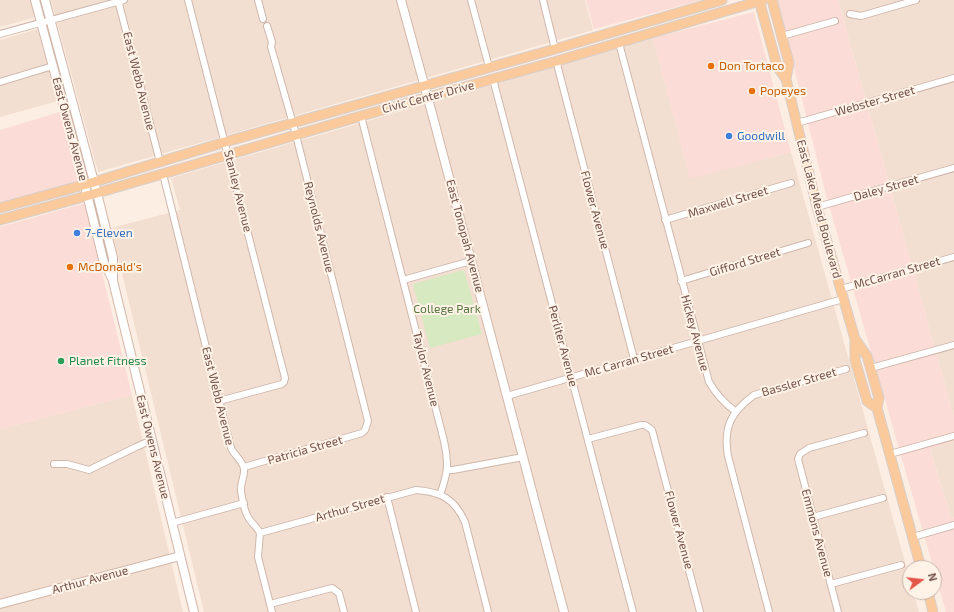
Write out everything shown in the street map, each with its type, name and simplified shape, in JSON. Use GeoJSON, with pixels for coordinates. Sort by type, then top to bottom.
{"type":"FeatureCollection","features":[{"type":"Feature","properties":{"kind":"main road","name":"East Owens Avenue"},"geometry":{"type":"LineString","coordinates":[[35,0],[46,21],[93,195],[104,263],[113,281],[194,612]]}},
{"type":"Feature","properties":{"kind":"main road","name":"East Owens Avenue"},"geometry":{"type":"LineString","coordinates":[[45,0],[46,21],[53,66],[90,184]]}},
{"type":"Feature","properties":{"kind":"main road","name":"East Tonopah Avenue"},"geometry":{"type":"LineString","coordinates":[[401,0],[564,612]]}},
{"type":"Feature","properties":{"kind":"main road","name":"Civic Center Drive"},"geometry":{"type":"LineString","coordinates":[[0,208],[90,184],[226,142],[556,49],[722,0]]}},
{"type":"Feature","properties":{"kind":"main road","name":"East Lake Mead Boulevard"},"geometry":{"type":"LineString","coordinates":[[772,0],[789,63],[786,79]]}},
{"type":"Feature","properties":{"kind":"main road","name":"Civic Center Drive"},"geometry":{"type":"LineString","coordinates":[[0,220],[93,195],[760,1]]}},
{"type":"Feature","properties":{"kind":"main road","name":"East Lake Mead Boulevard"},"geometry":{"type":"LineString","coordinates":[[760,1],[776,66],[786,79],[817,207],[855,339],[855,360],[867,401],[877,408]]}},
{"type":"Feature","properties":{"kind":"main road"},"geometry":{"type":"LineString","coordinates":[[557,61],[563,52],[576,47],[588,39]]}},
{"type":"Feature","properties":{"kind":"main road"},"geometry":{"type":"LineString","coordinates":[[522,71],[531,64],[549,57],[556,49]]}},
{"type":"Feature","properties":{"kind":"main road","name":"East Lake Mead Boulevard"},"geometry":{"type":"LineString","coordinates":[[855,339],[868,356],[879,398],[877,408],[919,560]]}},
{"type":"Feature","properties":{"kind":"main road","name":"Arthur Avenue"},"geometry":{"type":"LineString","coordinates":[[0,604],[180,556]]}},
{"type":"Feature","properties":{"kind":"main road"},"geometry":{"type":"LineString","coordinates":[[930,600],[933,612]]}},
{"type":"Feature","properties":{"kind":"street"},"geometry":{"type":"LineString","coordinates":[[0,34],[120,0]]}},
{"type":"Feature","properties":{"kind":"street","name":"East Webb Avenue"},"geometry":{"type":"LineString","coordinates":[[120,0],[160,162]]}},
{"type":"Feature","properties":{"kind":"street","name":"Stanley Avenue"},"geometry":{"type":"LineString","coordinates":[[188,0],[226,142],[285,378],[282,384],[220,401]]}},
{"type":"Feature","properties":{"kind":"street"},"geometry":{"type":"LineString","coordinates":[[258,0],[264,19]]}},
{"type":"Feature","properties":{"kind":"street"},"geometry":{"type":"LineString","coordinates":[[470,0],[489,67]]}},
{"type":"Feature","properties":{"kind":"street"},"geometry":{"type":"LineString","coordinates":[[543,0],[556,49]]}},
{"type":"Feature","properties":{"kind":"street"},"geometry":{"type":"LineString","coordinates":[[850,14],[861,16],[916,0]]}},
{"type":"Feature","properties":{"kind":"street"},"geometry":{"type":"LineString","coordinates":[[782,36],[835,21]]}},
{"type":"Feature","properties":{"kind":"street","name":"Reynolds Avenue"},"geometry":{"type":"LineString","coordinates":[[267,26],[272,42],[271,47],[296,135],[368,421],[365,430]]}},
{"type":"Feature","properties":{"kind":"street","name":"Hickey Avenue"},"geometry":{"type":"LineString","coordinates":[[619,43],[708,382],[715,393],[735,411]]}},
{"type":"Feature","properties":{"kind":"street","name":"Flower Avenue"},"geometry":{"type":"LineString","coordinates":[[557,61],[634,359]]}},
{"type":"Feature","properties":{"kind":"street"},"geometry":{"type":"LineString","coordinates":[[0,82],[53,66]]}},
{"type":"Feature","properties":{"kind":"street","name":"Webster Street"},"geometry":{"type":"LineString","coordinates":[[797,123],[954,78]]}},
{"type":"Feature","properties":{"kind":"street","name":"Perliter Avenue"},"geometry":{"type":"LineString","coordinates":[[493,79],[633,612]]}},
{"type":"Feature","properties":{"kind":"street","name":"Taylor Avenue"},"geometry":{"type":"LineString","coordinates":[[361,116],[448,460],[447,475],[440,495]]}},
{"type":"Feature","properties":{"kind":"street","name":"Daley Street"},"geometry":{"type":"LineString","coordinates":[[817,207],[954,168]]}},
{"type":"Feature","properties":{"kind":"street","name":"East Webb Avenue"},"geometry":{"type":"LineString","coordinates":[[163,174],[231,448],[233,454],[242,463],[244,468]]}},
{"type":"Feature","properties":{"kind":"street","name":"Maxwell Street"},"geometry":{"type":"LineString","coordinates":[[665,220],[791,183]]}},
{"type":"Feature","properties":{"kind":"street","name":"Gifford Street"},"geometry":{"type":"LineString","coordinates":[[681,281],[808,242]]}},
{"type":"Feature","properties":{"kind":"street","name":"McCarran Street"},"geometry":{"type":"LineString","coordinates":[[841,289],[954,257]]}},
{"type":"Feature","properties":{"kind":"street"},"geometry":{"type":"LineString","coordinates":[[403,280],[471,260]]}},
{"type":"Feature","properties":{"kind":"street","name":"Mc Carran Street"},"geometry":{"type":"LineString","coordinates":[[507,396],[844,299]]}},
{"type":"Feature","properties":{"kind":"street"},"geometry":{"type":"LineString","coordinates":[[871,368],[954,345]]}},
{"type":"Feature","properties":{"kind":"street","name":"Bassler Street"},"geometry":{"type":"LineString","coordinates":[[735,411],[754,395],[764,391],[846,370]]}},
{"type":"Feature","properties":{"kind":"street"},"geometry":{"type":"LineString","coordinates":[[735,411],[727,429],[727,450],[769,612]]}},
{"type":"Feature","properties":{"kind":"street","name":"Flower Avenue"},"geometry":{"type":"LineString","coordinates":[[588,439],[641,425],[645,425],[652,430],[700,612]]}},
{"type":"Feature","properties":{"kind":"street","name":"Patricia Street"},"geometry":{"type":"LineString","coordinates":[[244,468],[362,433],[365,430]]}},
{"type":"Feature","properties":{"kind":"street","name":"Emmons Avenue"},"geometry":{"type":"LineString","coordinates":[[838,612],[798,459],[800,454],[809,448],[864,433]]}},
{"type":"Feature","properties":{"kind":"street"},"geometry":{"type":"LineString","coordinates":[[890,454],[954,436]]}},
{"type":"Feature","properties":{"kind":"street"},"geometry":{"type":"LineString","coordinates":[[54,464],[67,464],[89,470],[152,440]]}},
{"type":"Feature","properties":{"kind":"street"},"geometry":{"type":"LineString","coordinates":[[447,470],[523,456]]}},
{"type":"Feature","properties":{"kind":"street"},"geometry":{"type":"LineString","coordinates":[[244,468],[241,490],[247,515],[260,533],[258,557],[272,612]]}},
{"type":"Feature","properties":{"kind":"street","name":"Arthur Street"},"geometry":{"type":"LineString","coordinates":[[260,533],[416,490],[433,492],[440,495]]}},
{"type":"Feature","properties":{"kind":"street"},"geometry":{"type":"LineString","coordinates":[[440,495],[448,499],[461,512],[465,522],[488,612]]}},
{"type":"Feature","properties":{"kind":"street"},"geometry":{"type":"LineString","coordinates":[[387,497],[416,612]]}},
{"type":"Feature","properties":{"kind":"street"},"geometry":{"type":"LineString","coordinates":[[813,517],[883,498]]}},
{"type":"Feature","properties":{"kind":"street"},"geometry":{"type":"LineString","coordinates":[[172,523],[244,503]]}},
{"type":"Feature","properties":{"kind":"street"},"geometry":{"type":"LineString","coordinates":[[913,537],[954,525]]}},
{"type":"Feature","properties":{"kind":"street"},"geometry":{"type":"LineString","coordinates":[[830,584],[901,565]]}},
{"type":"Feature","properties":{"kind":"street"},"geometry":{"type":"LineString","coordinates":[[270,604],[332,588],[339,593],[344,612]]}},
{"type":"Feature","properties":{"kind":"shaded area"},"geometry":{"type":"Polygon","coordinates":[[[0,0],[31,0],[36,17],[0,27],[0,0]]]}},
{"type":"Feature","properties":{"kind":"shaded area"},"geometry":{"type":"Polygon","coordinates":[[[51,0],[585,0],[593,30],[98,172],[51,0]]]}},
{"type":"Feature","properties":{"kind":"shaded area"},"geometry":{"type":"Polygon","coordinates":[[[586,0],[702,0],[594,29],[586,0]]]}},
{"type":"Feature","properties":{"kind":"shaded area"},"geometry":{"type":"Polygon","coordinates":[[[777,0],[838,0],[954,417],[954,441],[930,449],[951,518],[954,517],[954,612],[946,612],[942,598],[942,560],[931,560],[826,195],[777,0]]]}},
{"type":"Feature","properties":{"kind":"shaded area"},"geometry":{"type":"Polygon","coordinates":[[[838,0],[954,0],[954,417],[852,50],[838,0]]]}},
{"type":"Feature","properties":{"kind":"shaded area"},"geometry":{"type":"Polygon","coordinates":[[[754,12],[791,152],[690,179],[653,38],[754,12]]]}},
{"type":"Feature","properties":{"kind":"shaded area"},"geometry":{"type":"Polygon","coordinates":[[[38,29],[58,101],[0,117],[0,40],[38,29]]]}},
{"type":"Feature","properties":{"kind":"shaded area"},"geometry":{"type":"Polygon","coordinates":[[[653,38],[690,178],[791,152],[904,560],[902,560],[902,600],[915,600],[919,612],[204,612],[111,228],[180,210],[171,178],[653,38]]]}},
{"type":"Feature","properties":{"kind":"shaded area"},"geometry":{"type":"Polygon","coordinates":[[[60,112],[79,182],[0,203],[0,130],[60,112]]]}},
{"type":"Feature","properties":{"kind":"shaded area"},"geometry":{"type":"Polygon","coordinates":[[[85,203],[132,395],[0,429],[0,227],[85,203]]]}},
{"type":"Feature","properties":{"kind":"shaded area"},"geometry":{"type":"Polygon","coordinates":[[[132,395],[183,612],[0,612],[0,429],[132,395]]]}},
{"type":"Feature","properties":{"kind":"shaded area"},"geometry":{"type":"Polygon","coordinates":[[[954,441],[954,517],[951,518],[930,448],[954,441]]]}},
{"type":"Feature","properties":{"kind":"green space","name":"College Park"},"geometry":{"type":"Polygon","coordinates":[[[464,270],[482,334],[430,348],[413,284],[464,270]]]}},
{"type":"Feature","properties":{"kind":"place","name":"Don Tortaco"},"geometry":{"type":"Point","coordinates":[711,66]}},
{"type":"Feature","properties":{"kind":"place","name":"Popeyes"},"geometry":{"type":"Point","coordinates":[752,91]}},
{"type":"Feature","properties":{"kind":"place","name":"Goodwill"},"geometry":{"type":"Point","coordinates":[729,136]}},
{"type":"Feature","properties":{"kind":"place","name":"7-Eleven"},"geometry":{"type":"Point","coordinates":[77,233]}},
{"type":"Feature","properties":{"kind":"place","name":"McDonald's"},"geometry":{"type":"Point","coordinates":[70,267]}},
{"type":"Feature","properties":{"kind":"place","name":"Planet Fitness"},"geometry":{"type":"Point","coordinates":[61,361]}}]}
